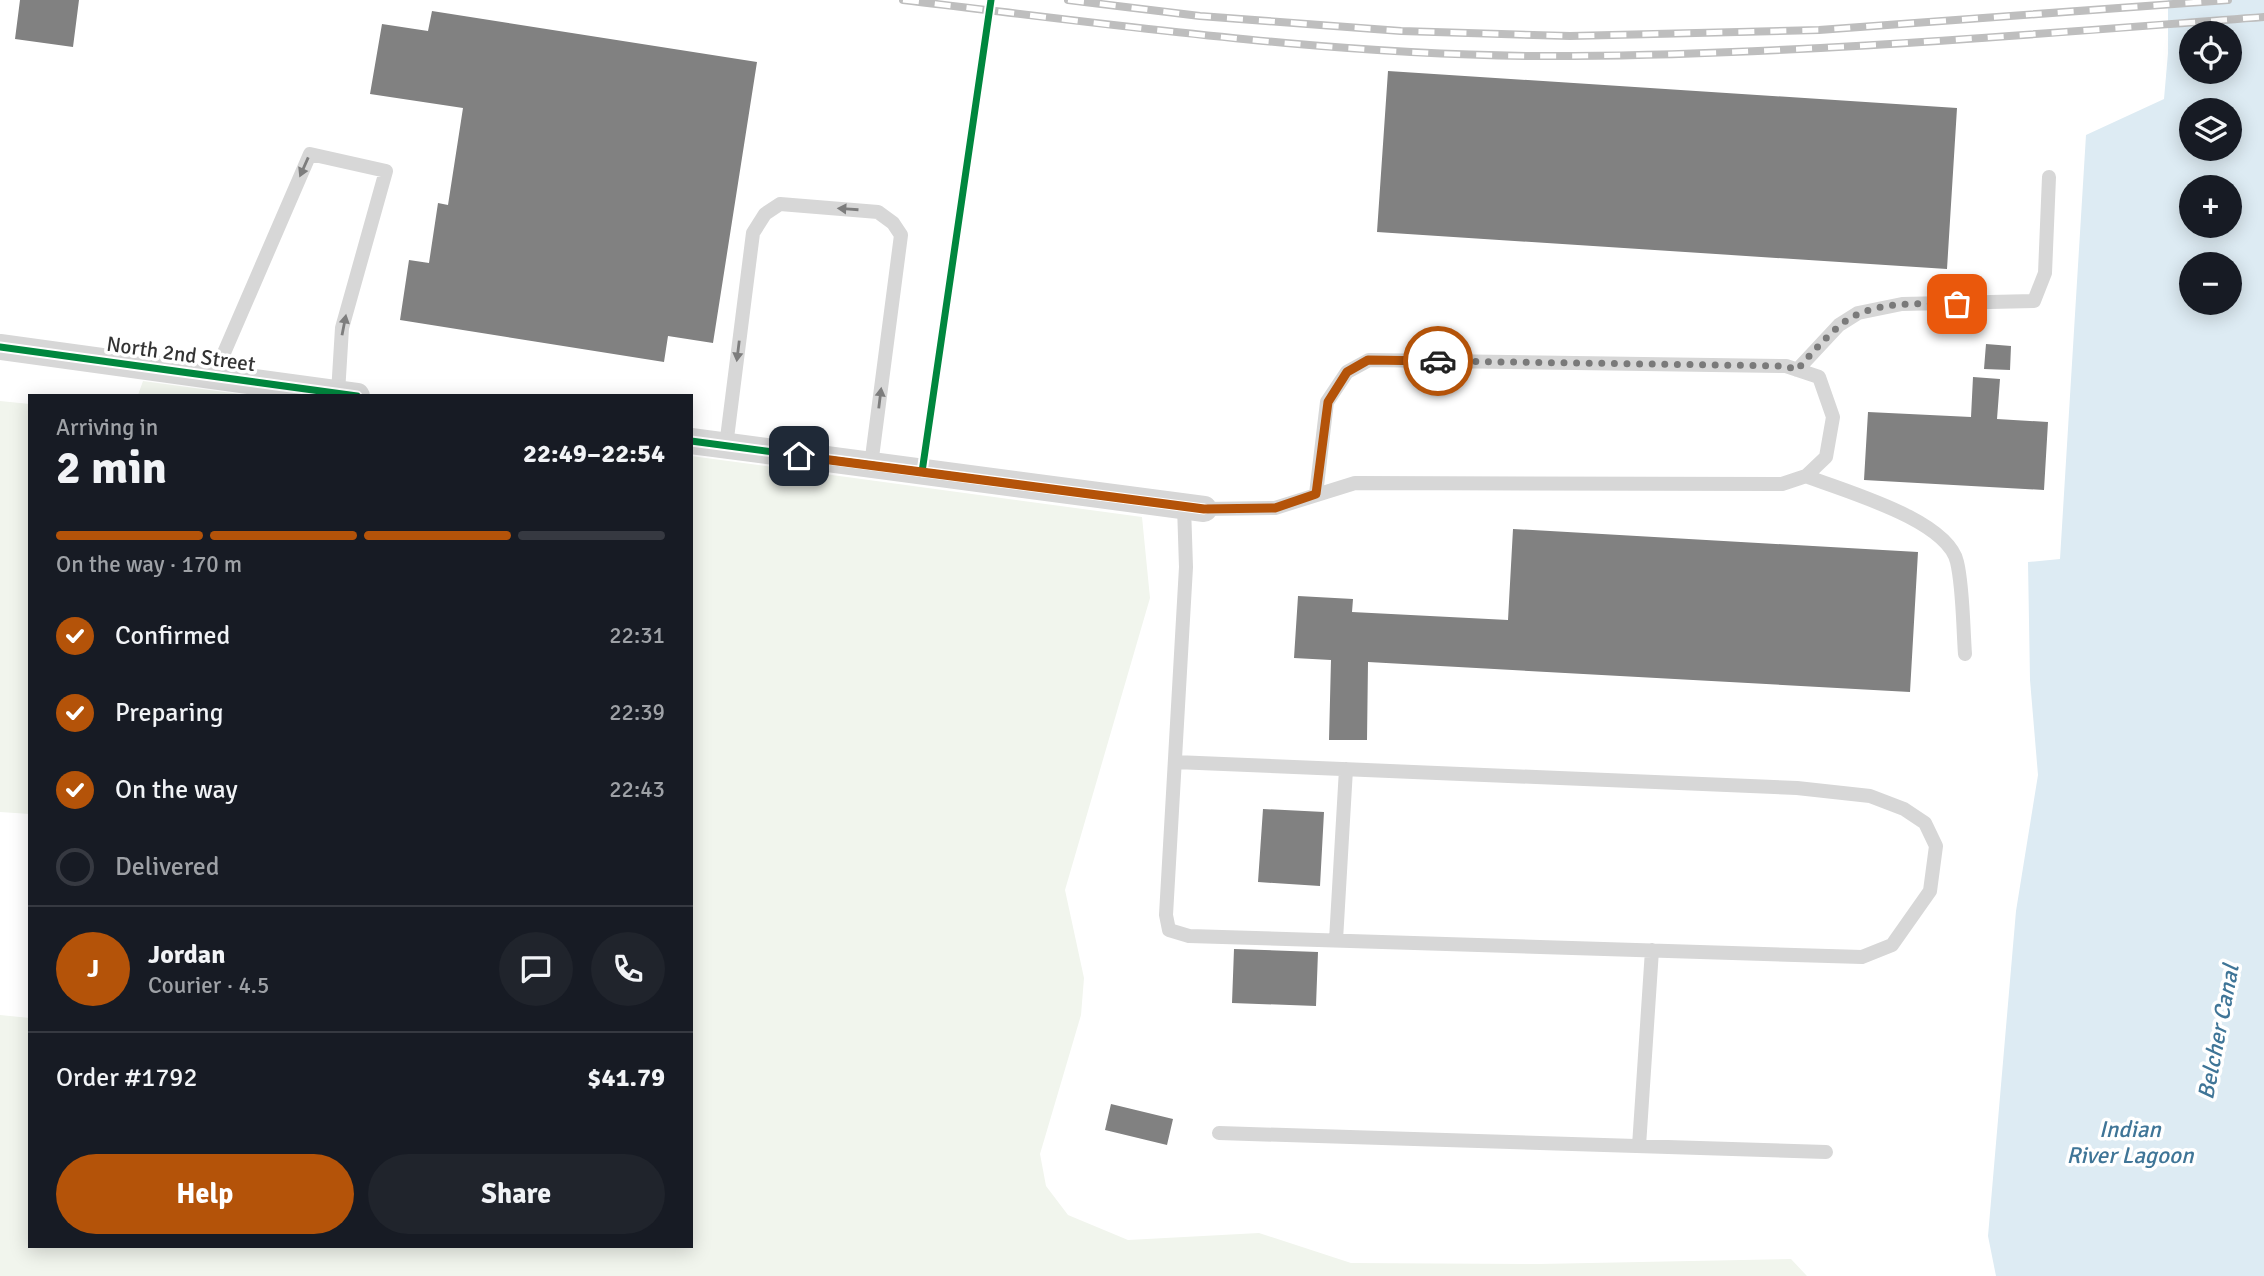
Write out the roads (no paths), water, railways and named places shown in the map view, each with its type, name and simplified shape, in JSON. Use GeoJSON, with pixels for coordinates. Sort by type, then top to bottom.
{"type":"FeatureCollection","features":[{"type":"Feature","properties":{"kind":"street","name":"North 2nd Street"},"geometry":{"type":"LineString","coordinates":[[0,347],[347,394]]}},
{"type":"Feature","properties":{"kind":"street"},"geometry":{"type":"LineString","coordinates":[[693,441],[1194,508]]}},
{"type":"Feature","properties":{"kind":"lane"},"geometry":{"type":"LineString","coordinates":[[214,376],[310,154],[386,171],[342,328],[347,394]]}},
{"type":"Feature","properties":{"kind":"lane"},"geometry":{"type":"LineString","coordinates":[[1797,370],[1839,325],[1858,313],[1902,304],[2034,301],[2045,273],[2049,177]]}},
{"type":"Feature","properties":{"kind":"lane"},"geometry":{"type":"LineString","coordinates":[[726,446],[753,233],[765,215],[780,204],[878,212],[893,223],[901,235],[871,465]]}},
{"type":"Feature","properties":{"kind":"lane"},"geometry":{"type":"LineString","coordinates":[[1175,762],[1784,788],[1870,796],[1904,809],[1925,823],[1936,846],[1930,891],[1892,945],[1862,957],[1189,936],[1169,930],[1166,915],[1186,567],[1194,508],[1275,508],[1355,483],[1782,484],[1806,476],[1826,457],[1833,417],[1819,377],[1786,366],[1368,360],[1347,372],[1328,402],[1316,494]]}},
{"type":"Feature","properties":{"kind":"lane"},"geometry":{"type":"LineString","coordinates":[[1806,476],[1919,521],[1947,544],[1957,560],[1965,654]]}},
{"type":"Feature","properties":{"kind":"lane"},"geometry":{"type":"LineString","coordinates":[[1336,940],[1346,769]]}},
{"type":"Feature","properties":{"kind":"lane"},"geometry":{"type":"LineString","coordinates":[[1639,1146],[1652,950]]}},
{"type":"Feature","properties":{"kind":"lane"},"geometry":{"type":"LineString","coordinates":[[1219,1133],[1826,1152]]}},
{"type":"Feature","properties":{"kind":"water","name":"Indian River Lagoon"},"geometry":{"type":"Polygon","coordinates":[[[2168,0],[2264,0],[2264,1276],[1996,1276],[1988,1236],[2016,911],[2038,775],[2030,680],[2028,562],[2060,559],[2086,135],[2164,99],[2168,53],[2168,0]]]}},
{"type":"Feature","properties":{"kind":"railway"},"geometry":{"type":"LineString","coordinates":[[903,0],[1153,30],[1321,46],[1489,55],[1660,54],[1833,47],[2264,17]]}},
{"type":"Feature","properties":{"kind":"railway"},"geometry":{"type":"LineString","coordinates":[[1068,0],[1200,16],[1401,31],[1570,36],[1819,30],[2228,0]]}},
{"type":"Feature","properties":{"kind":"water label","name":"Belcher Canal"},"geometry":{"type":"Point","coordinates":[2218,1032]}}]}
